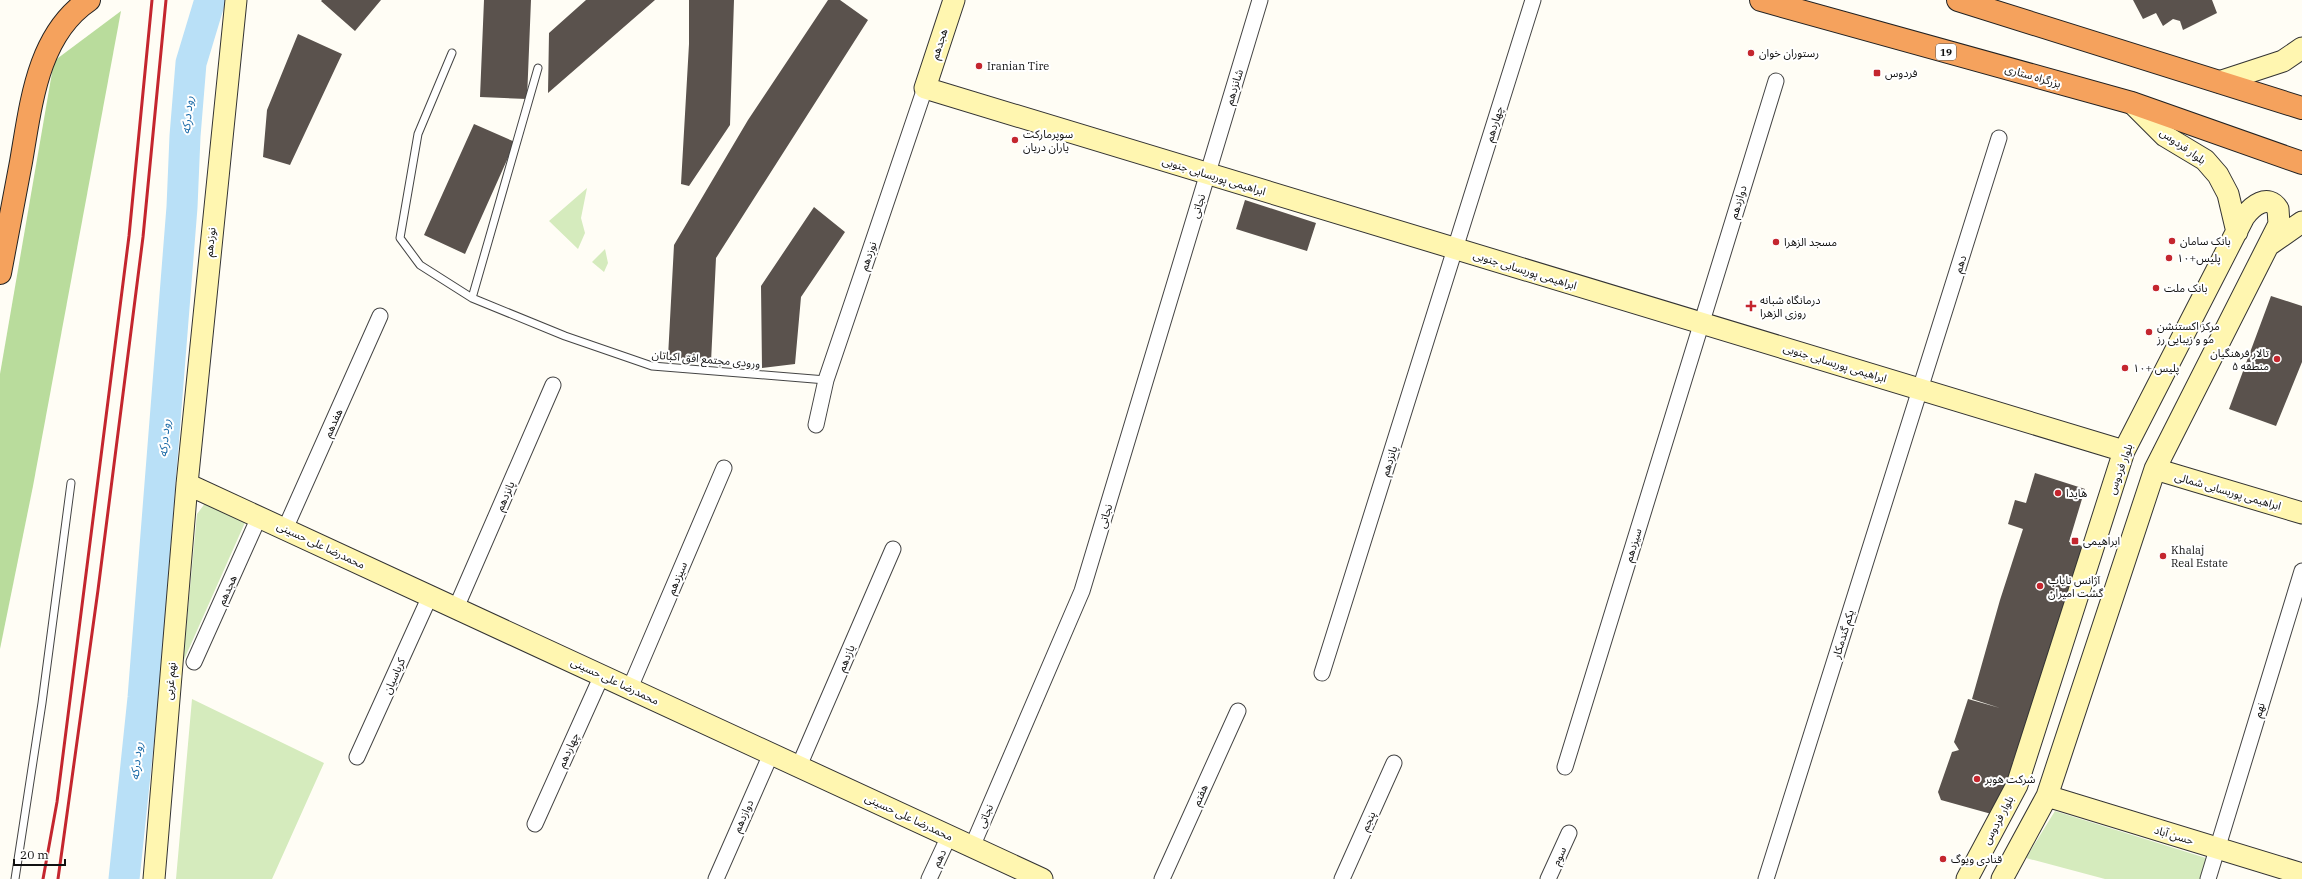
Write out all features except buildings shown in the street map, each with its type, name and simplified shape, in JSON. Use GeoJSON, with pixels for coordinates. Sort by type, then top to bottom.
{"type":"FeatureCollection","features":[{"type":"Feature","properties":{"kind":"highway"},"geometry":{"type":"LineString","coordinates":[[0,273],[35,87],[46,54],[63,24],[79,7],[90,0]]}},
{"type":"Feature","properties":{"kind":"highway","name":"بزرگراه ستاری"},"geometry":{"type":"LineString","coordinates":[[1761,0],[2132,103],[2302,163]]}},
{"type":"Feature","properties":{"kind":"highway"},"geometry":{"type":"LineString","coordinates":[[1958,0],[2302,108]]}},
{"type":"Feature","properties":{"kind":"street","name":"نوزدهم"},"geometry":{"type":"LineString","coordinates":[[187,484],[236,0]]}},
{"type":"Feature","properties":{"kind":"street","name":"هجدهم"},"geometry":{"type":"LineString","coordinates":[[925,88],[954,0]]}},
{"type":"Feature","properties":{"kind":"street","name":"شانزدهم"},"geometry":{"type":"LineString","coordinates":[[1208,174],[1260,0]]}},
{"type":"Feature","properties":{"kind":"street","name":"چهاردهم"},"geometry":{"type":"LineString","coordinates":[[1455,248],[1532,0]]}},
{"type":"Feature","properties":{"kind":"street"},"geometry":{"type":"LineString","coordinates":[[2219,82],[2283,61],[2302,48]]}},
{"type":"Feature","properties":{"kind":"street","name":"دوازدهم"},"geometry":{"type":"LineString","coordinates":[[1700,323],[1776,81]]}},
{"type":"Feature","properties":{"kind":"street","name":"نوزدهم"},"geometry":{"type":"LineString","coordinates":[[816,425],[826,380],[925,88]]}},
{"type":"Feature","properties":{"kind":"street","name":"ابراهیمی پوربسابی جنوبی"},"geometry":{"type":"LineString","coordinates":[[925,88],[2124,451]]}},
{"type":"Feature","properties":{"kind":"street","name":"بلوار فردوس"},"geometry":{"type":"LineString","coordinates":[[1967,879],[2017,785],[2124,451],[2237,232],[2228,194],[2218,175],[2205,160],[2165,136],[2132,103]]}},
{"type":"Feature","properties":{"kind":"street","name":"دهم"},"geometry":{"type":"LineString","coordinates":[[1920,389],[1999,138]]}},
{"type":"Feature","properties":{"kind":"street","name":"نجاتی"},"geometry":{"type":"LineString","coordinates":[[972,847],[1082,591],[1208,174]]}},
{"type":"Feature","properties":{"kind":"street"},"geometry":{"type":"LineString","coordinates":[[2002,879],[2047,796],[2155,469],[2279,224],[2280,216],[2276,205],[2263,202],[2256,204],[2244,217],[2237,232]]}},
{"type":"Feature","properties":{"kind":"street"},"geometry":{"type":"LineString","coordinates":[[2267,246],[2302,222]]}},
{"type":"Feature","properties":{"kind":"street","name":"پانزدهم"},"geometry":{"type":"LineString","coordinates":[[1322,673],[1455,248]]}},
{"type":"Feature","properties":{"kind":"street","name":"هفدهم"},"geometry":{"type":"LineString","coordinates":[[285,529],[380,316]]}},
{"type":"Feature","properties":{"kind":"street","name":"سیزدهم"},"geometry":{"type":"LineString","coordinates":[[1566,768],[1700,323]]}},
{"type":"Feature","properties":{"kind":"street","name":"پانزدهم"},"geometry":{"type":"LineString","coordinates":[[456,608],[553,385]]}},
{"type":"Feature","properties":{"kind":"street","name":"یکم گندمکار"},"geometry":{"type":"LineString","coordinates":[[1766,879],[1920,389]]}},
{"type":"Feature","properties":{"kind":"street","name":"سیزدهم"},"geometry":{"type":"LineString","coordinates":[[630,688],[724,468]]}},
{"type":"Feature","properties":{"kind":"street","name":"ابراهیمی پوربسابی شمالی"},"geometry":{"type":"LineString","coordinates":[[2155,469],[2302,513]]}},
{"type":"Feature","properties":{"kind":"street","name":"محمدرضا علی حسینی"},"geometry":{"type":"LineString","coordinates":[[187,484],[1042,879]]}},
{"type":"Feature","properties":{"kind":"street","name":"نهم غربی"},"geometry":{"type":"LineString","coordinates":[[154,879],[187,484]]}},
{"type":"Feature","properties":{"kind":"street","name":"هجدهم"},"geometry":{"type":"LineString","coordinates":[[194,662],[259,517]]}},
{"type":"Feature","properties":{"kind":"street","name":"یازدهم"},"geometry":{"type":"LineString","coordinates":[[799,766],[893,549]]}},
{"type":"Feature","properties":{"kind":"street","name":"نهم"},"geometry":{"type":"LineString","coordinates":[[2217,848],[2302,571]]}},
{"type":"Feature","properties":{"kind":"street","name":"کرباسیان"},"geometry":{"type":"LineString","coordinates":[[357,757],[430,596]]}},
{"type":"Feature","properties":{"kind":"street","name":"چهاردهم"},"geometry":{"type":"LineString","coordinates":[[535,824],[602,675]]}},
{"type":"Feature","properties":{"kind":"street","name":"هفتم"},"geometry":{"type":"LineString","coordinates":[[1162,879],[1238,711]]}},
{"type":"Feature","properties":{"kind":"street","name":"دوازدهم"},"geometry":{"type":"LineString","coordinates":[[716,879],[771,754]]}},
{"type":"Feature","properties":{"kind":"street","name":"پنجم"},"geometry":{"type":"LineString","coordinates":[[1342,879],[1394,763]]}},
{"type":"Feature","properties":{"kind":"street","name":"حسن آباد"},"geometry":{"type":"LineString","coordinates":[[2047,796],[2302,874]]}},
{"type":"Feature","properties":{"kind":"street","name":"سوم"},"geometry":{"type":"LineString","coordinates":[[1548,879],[1569,833]]}},
{"type":"Feature","properties":{"kind":"street","name":"دهم"},"geometry":{"type":"LineString","coordinates":[[929,879],[950,836]]}},
{"type":"Feature","properties":{"kind":"street"},"geometry":{"type":"LineString","coordinates":[[2208,879],[2217,848]]}},
{"type":"Feature","properties":{"kind":"lane","name":"ورودی مجتمع افق اکباتان"},"geometry":{"type":"LineString","coordinates":[[452,53],[418,134],[400,238],[420,265],[472,298],[565,336],[652,366],[826,380]]}},
{"type":"Feature","properties":{"kind":"lane"},"geometry":{"type":"LineString","coordinates":[[472,298],[538,68]]}},
{"type":"Feature","properties":{"kind":"lane"},"geometry":{"type":"LineString","coordinates":[[15,879],[42,703],[71,483]]}},
{"type":"Feature","properties":{"kind":"green space"},"geometry":{"type":"Polygon","coordinates":[[[121,11],[33,486],[0,649],[0,374],[54,61],[121,11]]]}},
{"type":"Feature","properties":{"kind":"green space"},"geometry":{"type":"Polygon","coordinates":[[[587,188],[581,218],[585,233],[578,249],[549,221],[587,188]]]}},
{"type":"Feature","properties":{"kind":"green space"},"geometry":{"type":"Polygon","coordinates":[[[605,249],[608,263],[604,272],[592,262],[605,249]]]}},
{"type":"Feature","properties":{"kind":"green space"},"geometry":{"type":"Polygon","coordinates":[[[206,502],[247,518],[183,662],[197,514],[206,502]]]}},
{"type":"Feature","properties":{"kind":"green space"},"geometry":{"type":"Polygon","coordinates":[[[192,699],[324,763],[272,879],[176,879],[192,699]]]}},
{"type":"Feature","properties":{"kind":"green space"},"geometry":{"type":"Polygon","coordinates":[[[2055,811],[2206,858],[2200,879],[2105,879],[2026,858],[2055,811]]]}},
{"type":"Feature","properties":{"kind":"waterway","name":"رود درکه"},"geometry":{"type":"LineString","coordinates":[[124,879],[143,698],[182,207],[185,136],[191,63],[210,0]]}},
{"type":"Feature","properties":{"kind":"railway"},"geometry":{"type":"LineString","coordinates":[[43,879],[57,802],[129,236],[152,0]]}},
{"type":"Feature","properties":{"kind":"railway"},"geometry":{"type":"LineString","coordinates":[[58,879],[98,590],[143,237],[166,0]]}},
{"type":"Feature","properties":{"kind":"place","name":"رستوران خوان"},"geometry":{"type":"Point","coordinates":[1751,53]}},
{"type":"Feature","properties":{"kind":"place","name":"Iranian Tire"},"geometry":{"type":"Point","coordinates":[979,66]}},
{"type":"Feature","properties":{"kind":"place","name":"فردوس"},"geometry":{"type":"Point","coordinates":[1877,73]}},
{"type":"Feature","properties":{"kind":"place","name":"سوپرمارکت یاران دریان"},"geometry":{"type":"Point","coordinates":[1015,140]}},
{"type":"Feature","properties":{"kind":"place","name":"بانک سامان"},"geometry":{"type":"Point","coordinates":[2172,241]}},
{"type":"Feature","properties":{"kind":"place","name":"مسجد الزهرا"},"geometry":{"type":"Point","coordinates":[1776,242]}},
{"type":"Feature","properties":{"kind":"place","name":"پلیس+١٠"},"geometry":{"type":"Point","coordinates":[2169,258]}},
{"type":"Feature","properties":{"kind":"place","name":"بانک ملت"},"geometry":{"type":"Point","coordinates":[2156,288]}},
{"type":"Feature","properties":{"kind":"place","name":"درمانگاه شبانه روزی الزهرا"},"geometry":{"type":"Point","coordinates":[1751,306]}},
{"type":"Feature","properties":{"kind":"place","name":"مرکز اکستنشن مو و زیبایی رز"},"geometry":{"type":"Point","coordinates":[2149,332]}},
{"type":"Feature","properties":{"kind":"place","name":"تالار فرهنگیان منطقه ۵"},"geometry":{"type":"Point","coordinates":[2277,359]}},
{"type":"Feature","properties":{"kind":"place","name":"پلیس +۱۰"},"geometry":{"type":"Point","coordinates":[2125,368]}},
{"type":"Feature","properties":{"kind":"place","name":"هایدا"},"geometry":{"type":"Point","coordinates":[2058,493]}},
{"type":"Feature","properties":{"kind":"place","name":"ابراهیمی"},"geometry":{"type":"Point","coordinates":[2075,541]}},
{"type":"Feature","properties":{"kind":"place","name":"Khalaj Real Estate"},"geometry":{"type":"Point","coordinates":[2163,556]}},
{"type":"Feature","properties":{"kind":"place","name":"آژانس نایاب گشت امیران"},"geometry":{"type":"Point","coordinates":[2040,586]}},
{"type":"Feature","properties":{"kind":"place","name":"شرکت هوبر"},"geometry":{"type":"Point","coordinates":[1977,779]}},
{"type":"Feature","properties":{"kind":"place","name":"قنادی ویوگ"},"geometry":{"type":"Point","coordinates":[1943,859]}}]}
